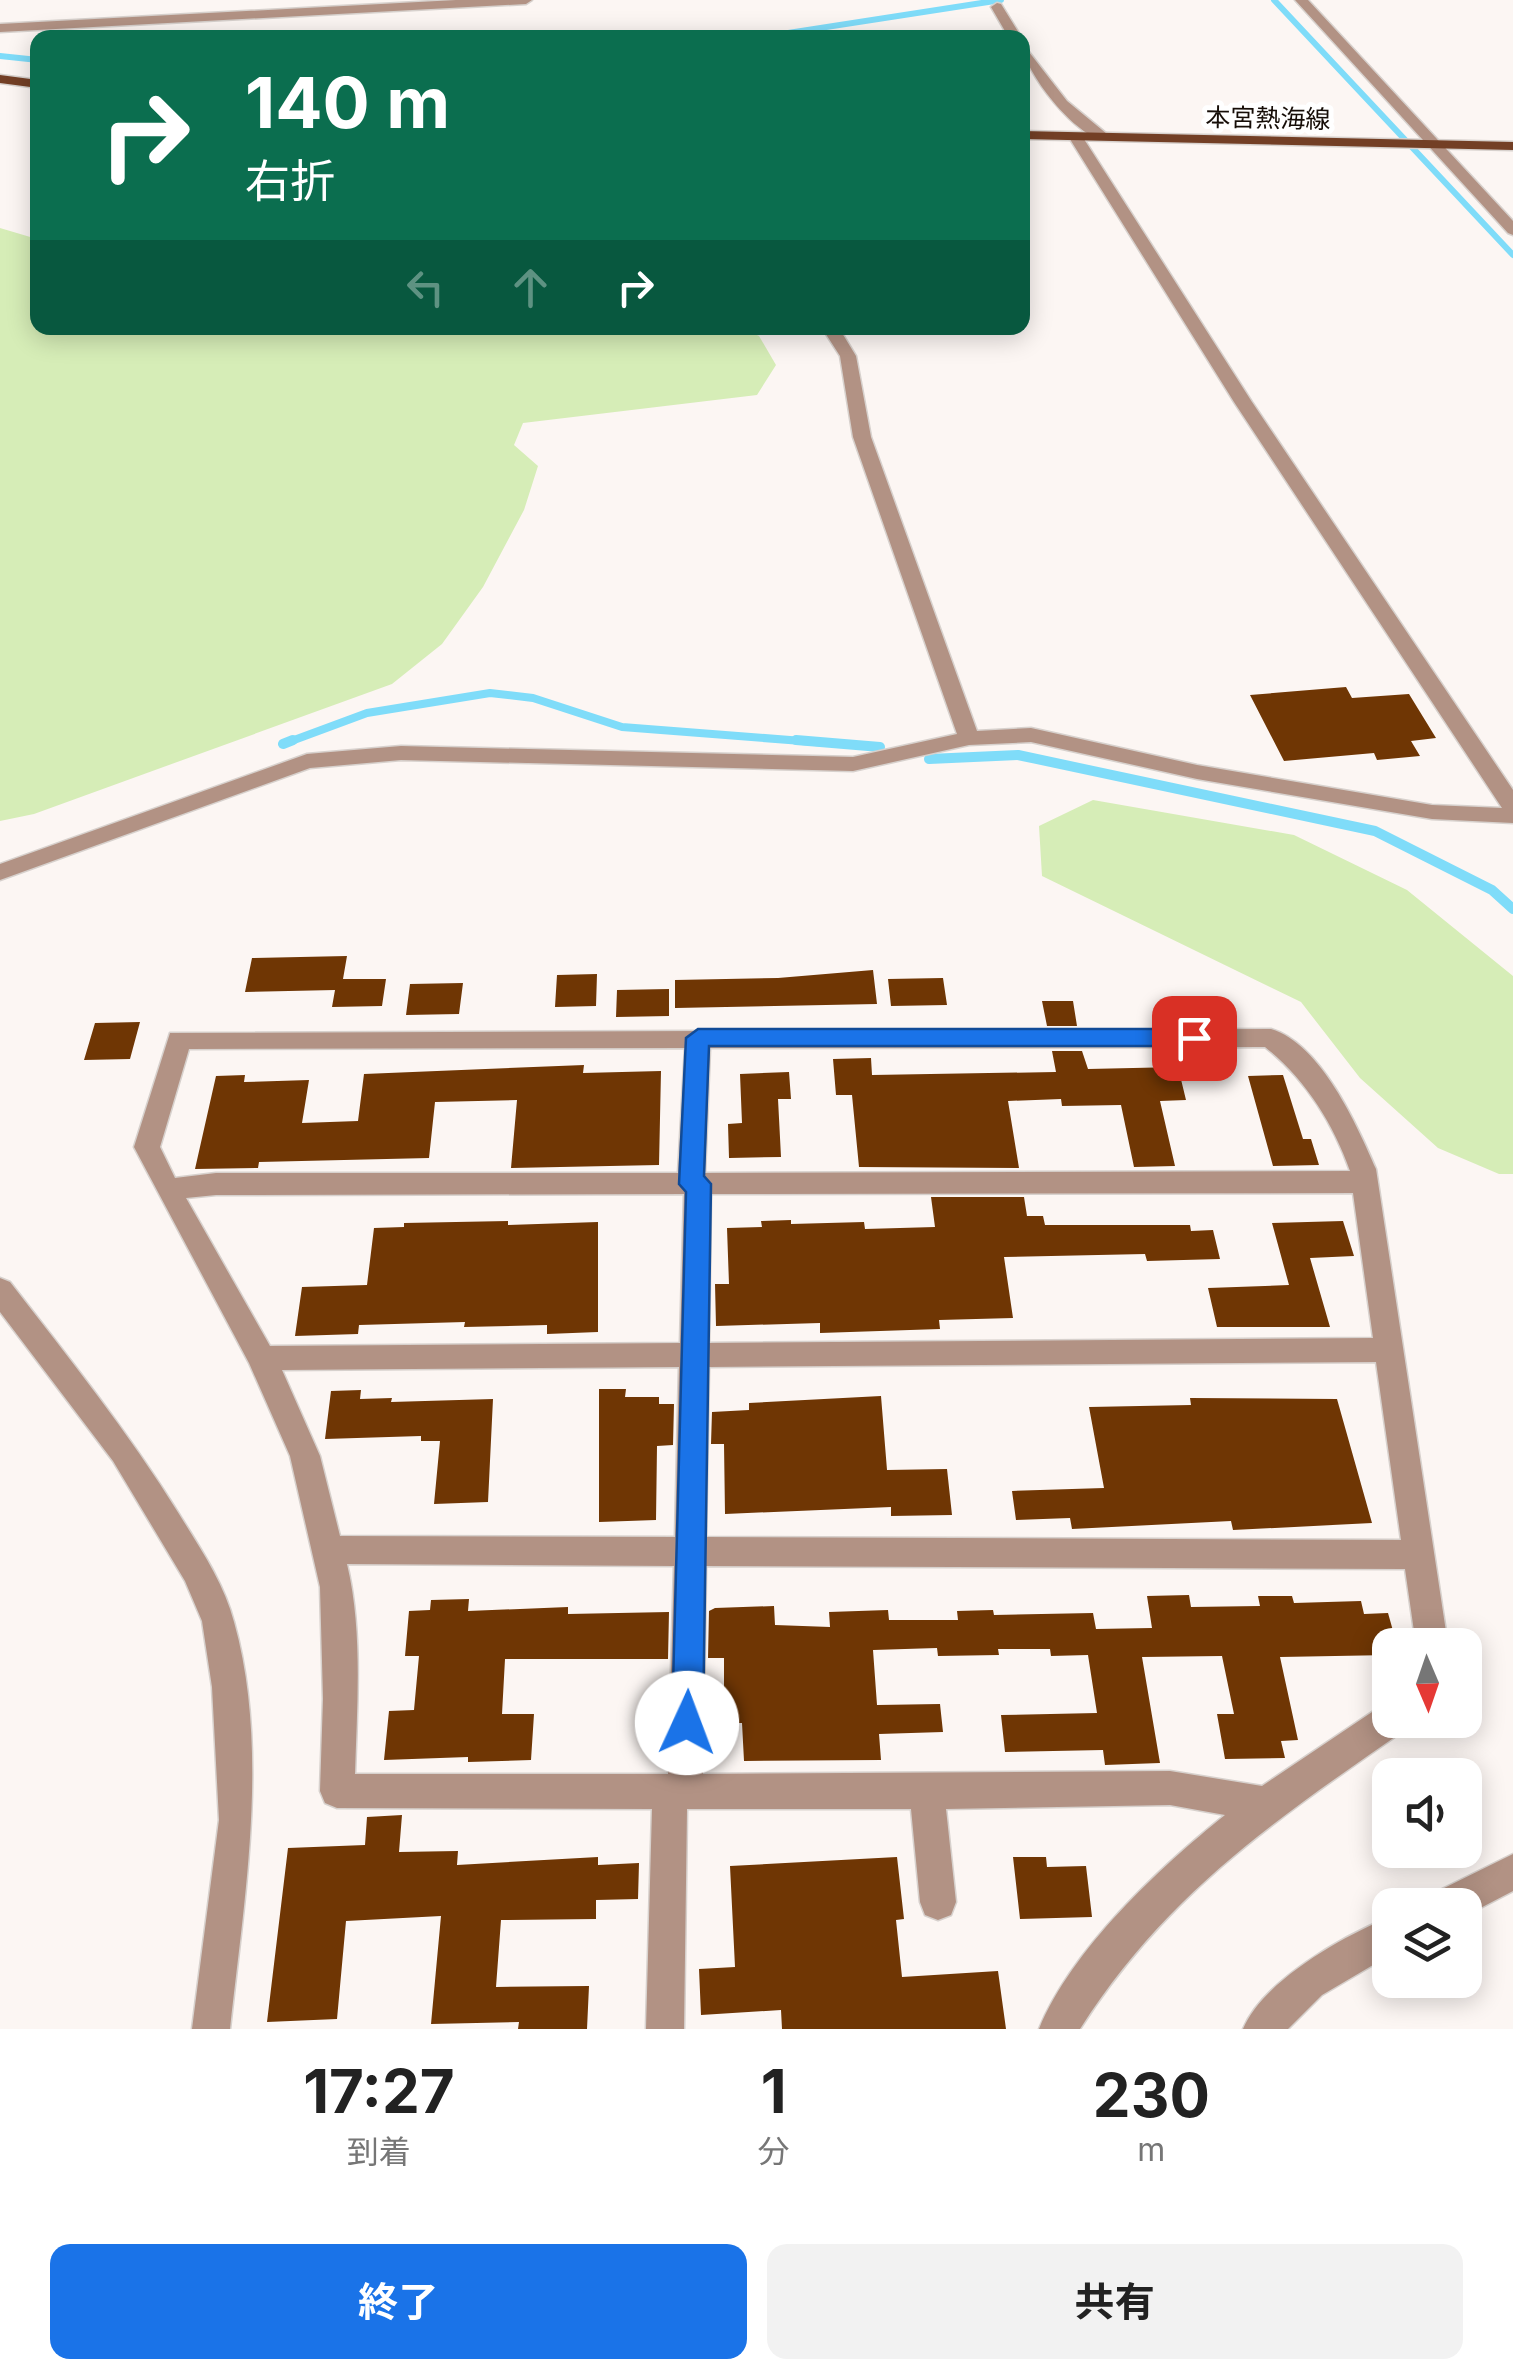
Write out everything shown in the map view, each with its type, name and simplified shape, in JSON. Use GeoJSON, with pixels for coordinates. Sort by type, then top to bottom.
{"type":"FeatureCollection","features":[{"type":"Feature","properties":{"kind":"main road"},"geometry":{"type":"LineString","coordinates":[[0,79],[30,83]]}},
{"type":"Feature","properties":{"kind":"main road","name":"本宮熱海線"},"geometry":{"type":"LineString","coordinates":[[1030,136],[1513,146]]}},
{"type":"Feature","properties":{"kind":"street"},"geometry":{"type":"LineString","coordinates":[[0,28],[526,0]]}},
{"type":"Feature","properties":{"kind":"street"},"geometry":{"type":"LineString","coordinates":[[1301,0],[1513,230]]}},
{"type":"Feature","properties":{"kind":"street"},"geometry":{"type":"LineString","coordinates":[[997,8],[1011,30]]}},
{"type":"Feature","properties":{"kind":"street"},"geometry":{"type":"LineString","coordinates":[[1030,58],[1062,104],[1102,137]]}},
{"type":"Feature","properties":{"kind":"street"},"geometry":{"type":"LineString","coordinates":[[1075,136],[1242,402],[1513,806]]}},
{"type":"Feature","properties":{"kind":"street"},"geometry":{"type":"LineString","coordinates":[[838,335],[848,356],[862,437],[969,738]]}},
{"type":"Feature","properties":{"kind":"street"},"geometry":{"type":"LineString","coordinates":[[0,872],[307,761],[401,752],[700,763],[853,764],[969,738],[1031,736],[1197,772],[1412,809],[1478,817],[1513,816]]}},
{"type":"Feature","properties":{"kind":"street"},"geometry":{"type":"LineString","coordinates":[[666,2029],[692,1551],[698,1038]]}},
{"type":"Feature","properties":{"kind":"street"},"geometry":{"type":"LineString","coordinates":[[1266,1804],[1170,1788],[927,1792],[336,1791],[340,1698],[336,1587],[305,1456],[262,1358],[166,1190],[148,1146],[179,1040],[1271,1038],[1300,1059],[1334,1106],[1363,1170],[1430,1628]]}},
{"type":"Feature","properties":{"kind":"street"},"geometry":{"type":"LineString","coordinates":[[166,1190],[216,1184],[1365,1182]]}},
{"type":"Feature","properties":{"kind":"street"},"geometry":{"type":"LineString","coordinates":[[0,1290],[124,1452],[198,1573],[218,1621],[229,1687],[236,1820],[211,2029]]}},
{"type":"Feature","properties":{"kind":"street"},"geometry":{"type":"LineString","coordinates":[[262,1358],[1390,1350]]}},
{"type":"Feature","properties":{"kind":"street"},"geometry":{"type":"LineString","coordinates":[[330,1550],[1420,1556]]}},
{"type":"Feature","properties":{"kind":"street"},"geometry":{"type":"LineString","coordinates":[[1058,2029],[1088,1982],[1195,1862],[1266,1804],[1372,1732]]}},
{"type":"Feature","properties":{"kind":"street"},"geometry":{"type":"LineString","coordinates":[[927,1792],[938,1902]]}},
{"type":"Feature","properties":{"kind":"street"},"geometry":{"type":"LineString","coordinates":[[1482,1888],[1513,1872]]}},
{"type":"Feature","properties":{"kind":"street"},"geometry":{"type":"LineString","coordinates":[[1262,2029],[1309,1982],[1372,1945]]}},
{"type":"Feature","properties":{"kind":"green space"},"geometry":{"type":"Polygon","coordinates":[[[0,228],[30,237],[30,335],[759,336],[776,365],[757,395],[523,423],[514,445],[538,466],[524,510],[483,587],[442,644],[392,684],[34,814],[0,821],[0,228]]]}},
{"type":"Feature","properties":{"kind":"green space"},"geometry":{"type":"Polygon","coordinates":[[[1093,800],[1294,835],[1407,890],[1513,976],[1513,1174],[1499,1174],[1438,1148],[1360,1078],[1301,1002],[1042,876],[1039,826],[1093,800]]]}},
{"type":"Feature","properties":{"kind":"building"},"geometry":{"type":"Polygon","coordinates":[[[1346,687],[1352,698],[1409,694],[1436,738],[1411,741],[1420,756],[1377,760],[1374,753],[1284,761],[1250,695],[1346,687]]]}},
{"type":"Feature","properties":{"kind":"building"},"geometry":{"type":"Polygon","coordinates":[[[347,956],[343,979],[386,979],[382,1006],[332,1007],[335,990],[245,992],[252,958],[347,956]]]}},
{"type":"Feature","properties":{"kind":"building"},"geometry":{"type":"Polygon","coordinates":[[[873,970],[877,1004],[675,1008],[675,980],[778,978],[873,970]]]}},
{"type":"Feature","properties":{"kind":"building"},"geometry":{"type":"Polygon","coordinates":[[[597,974],[596,1006],[555,1007],[557,975],[597,974]]]}},
{"type":"Feature","properties":{"kind":"building"},"geometry":{"type":"Polygon","coordinates":[[[943,978],[947,1005],[891,1006],[888,979],[943,978]]]}},
{"type":"Feature","properties":{"kind":"building"},"geometry":{"type":"Polygon","coordinates":[[[463,983],[459,1014],[406,1015],[410,984],[463,983]]]}},
{"type":"Feature","properties":{"kind":"building"},"geometry":{"type":"Polygon","coordinates":[[[669,989],[669,1016],[616,1017],[617,990],[669,989]]]}},
{"type":"Feature","properties":{"kind":"building"},"geometry":{"type":"Polygon","coordinates":[[[1042,1001],[1073,1001],[1077,1026],[1047,1026],[1042,1001]]]}},
{"type":"Feature","properties":{"kind":"building"},"geometry":{"type":"Polygon","coordinates":[[[140,1022],[130,1059],[84,1060],[95,1023],[140,1022]]]}},
{"type":"Feature","properties":{"kind":"building"},"geometry":{"type":"Polygon","coordinates":[[[1052,1051],[1082,1051],[1088,1069],[1178,1067],[1186,1100],[1160,1101],[1175,1166],[1134,1167],[1121,1105],[1062,1106],[1061,1099],[1008,1101],[1019,1168],[859,1167],[852,1095],[836,1095],[833,1059],[871,1058],[872,1075],[1056,1072],[1052,1051]]]}},
{"type":"Feature","properties":{"kind":"building"},"geometry":{"type":"Polygon","coordinates":[[[584,1065],[583,1073],[661,1071],[659,1165],[511,1168],[517,1100],[435,1102],[429,1158],[259,1162],[258,1168],[195,1169],[216,1076],[245,1075],[244,1082],[309,1080],[302,1123],[358,1121],[364,1074],[584,1065]]]}},
{"type":"Feature","properties":{"kind":"building"},"geometry":{"type":"Polygon","coordinates":[[[789,1072],[791,1099],[778,1099],[781,1157],[729,1158],[728,1124],[742,1123],[740,1074],[789,1072]]]}},
{"type":"Feature","properties":{"kind":"building"},"geometry":{"type":"Polygon","coordinates":[[[1283,1075],[1303,1139],[1311,1139],[1319,1165],[1273,1166],[1248,1076],[1283,1075]]]}},
{"type":"Feature","properties":{"kind":"building"},"geometry":{"type":"Polygon","coordinates":[[[931,1197],[1024,1197],[1027,1216],[1043,1216],[1045,1225],[1190,1225],[1191,1231],[1213,1230],[1220,1259],[1147,1261],[1145,1254],[1004,1257],[1013,1318],[939,1320],[940,1329],[820,1333],[820,1323],[716,1326],[715,1284],[729,1284],[727,1228],[762,1227],[761,1221],[791,1220],[791,1224],[864,1222],[865,1229],[935,1227],[931,1197]]]}},
{"type":"Feature","properties":{"kind":"building"},"geometry":{"type":"Polygon","coordinates":[[[508,1221],[508,1225],[598,1222],[598,1332],[547,1334],[547,1325],[464,1327],[465,1322],[359,1325],[358,1334],[295,1336],[302,1287],[367,1285],[374,1228],[404,1227],[404,1223],[508,1221]]]}},
{"type":"Feature","properties":{"kind":"building"},"geometry":{"type":"Polygon","coordinates":[[[1343,1221],[1354,1256],[1310,1258],[1330,1327],[1217,1327],[1208,1288],[1289,1285],[1272,1223],[1343,1221]]]}},
{"type":"Feature","properties":{"kind":"building"},"geometry":{"type":"Polygon","coordinates":[[[599,1389],[626,1389],[625,1397],[659,1397],[659,1404],[674,1404],[673,1445],[657,1446],[656,1520],[599,1522],[599,1389]]]}},
{"type":"Feature","properties":{"kind":"building"},"geometry":{"type":"Polygon","coordinates":[[[361,1390],[360,1399],[392,1398],[391,1402],[493,1399],[488,1502],[434,1504],[440,1441],[421,1441],[421,1436],[325,1439],[331,1391],[361,1390]]]}},
{"type":"Feature","properties":{"kind":"building"},"geometry":{"type":"Polygon","coordinates":[[[881,1396],[887,1470],[947,1469],[952,1515],[891,1516],[891,1507],[725,1514],[724,1444],[711,1444],[712,1412],[749,1410],[749,1403],[881,1396]]]}},
{"type":"Feature","properties":{"kind":"building"},"geometry":{"type":"Polygon","coordinates":[[[1190,1398],[1337,1399],[1372,1523],[1233,1530],[1231,1521],[1072,1529],[1070,1518],[1016,1520],[1012,1491],[1104,1488],[1089,1407],[1191,1405],[1190,1398]]]}},
{"type":"Feature","properties":{"kind":"building"},"geometry":{"type":"Polygon","coordinates":[[[1189,1595],[1191,1607],[1260,1606],[1258,1596],[1292,1596],[1294,1603],[1361,1601],[1364,1614],[1388,1613],[1392,1628],[1372,1628],[1372,1655],[1280,1657],[1298,1740],[1281,1741],[1285,1758],[1225,1759],[1217,1714],[1234,1714],[1222,1656],[1142,1657],[1160,1763],[1105,1765],[1103,1750],[1005,1752],[1001,1715],[1097,1713],[1088,1655],[1051,1656],[1050,1649],[998,1649],[999,1655],[938,1656],[937,1648],[873,1650],[877,1705],[940,1704],[943,1732],[879,1734],[881,1760],[744,1761],[742,1723],[724,1723],[724,1658],[708,1658],[709,1611],[715,1608],[774,1606],[775,1625],[830,1627],[829,1612],[888,1610],[889,1620],[958,1620],[957,1611],[993,1610],[994,1615],[1093,1613],[1096,1629],[1152,1628],[1147,1596],[1189,1595]]]}},
{"type":"Feature","properties":{"kind":"building"},"geometry":{"type":"Polygon","coordinates":[[[469,1599],[468,1611],[568,1607],[568,1614],[669,1612],[668,1659],[505,1659],[502,1714],[534,1714],[531,1760],[384,1760],[389,1711],[414,1710],[419,1656],[405,1656],[409,1611],[430,1610],[431,1600],[469,1599]]]}},
{"type":"Feature","properties":{"kind":"building"},"geometry":{"type":"Polygon","coordinates":[[[402,1815],[399,1852],[458,1851],[457,1865],[598,1857],[598,1865],[639,1863],[638,1899],[596,1900],[596,1919],[501,1920],[496,1987],[589,1986],[587,2029],[518,2029],[519,2022],[431,2024],[441,1916],[346,1921],[337,2019],[267,2022],[288,1848],[365,1845],[367,1817],[402,1815]]]}},
{"type":"Feature","properties":{"kind":"building"},"geometry":{"type":"Polygon","coordinates":[[[897,1857],[904,1919],[896,1920],[902,1977],[998,1971],[1006,2029],[782,2029],[781,2010],[701,2015],[699,1969],[735,1967],[730,1866],[897,1857]]]}},
{"type":"Feature","properties":{"kind":"building"},"geometry":{"type":"Polygon","coordinates":[[[1013,1857],[1046,1857],[1047,1867],[1086,1866],[1092,1917],[1020,1919],[1013,1857]]]}},
{"type":"Feature","properties":{"kind":"waterway"},"geometry":{"type":"LineString","coordinates":[[808,30],[1001,0]]}},
{"type":"Feature","properties":{"kind":"waterway"},"geometry":{"type":"LineString","coordinates":[[1274,0],[1513,255]]}},
{"type":"Feature","properties":{"kind":"waterway"},"geometry":{"type":"LineString","coordinates":[[0,56],[30,59]]}},
{"type":"Feature","properties":{"kind":"waterway"},"geometry":{"type":"LineString","coordinates":[[286,743],[367,713],[490,693],[533,698],[622,727],[828,743]]}},
{"type":"Feature","properties":{"kind":"waterway"},"geometry":{"type":"LineString","coordinates":[[283,744],[293,740]]}},
{"type":"Feature","properties":{"kind":"waterway"},"geometry":{"type":"LineString","coordinates":[[796,740],[880,747]]}},
{"type":"Feature","properties":{"kind":"waterway"},"geometry":{"type":"LineString","coordinates":[[929,759],[1018,755],[1375,831],[1492,890],[1513,909]]}},
{"type":"Feature","properties":{"kind":"route"},"geometry":{"type":"LineString","coordinates":[[687,1723],[698,1184],[691,1184],[698,1038],[1194,1038]]}}]}
